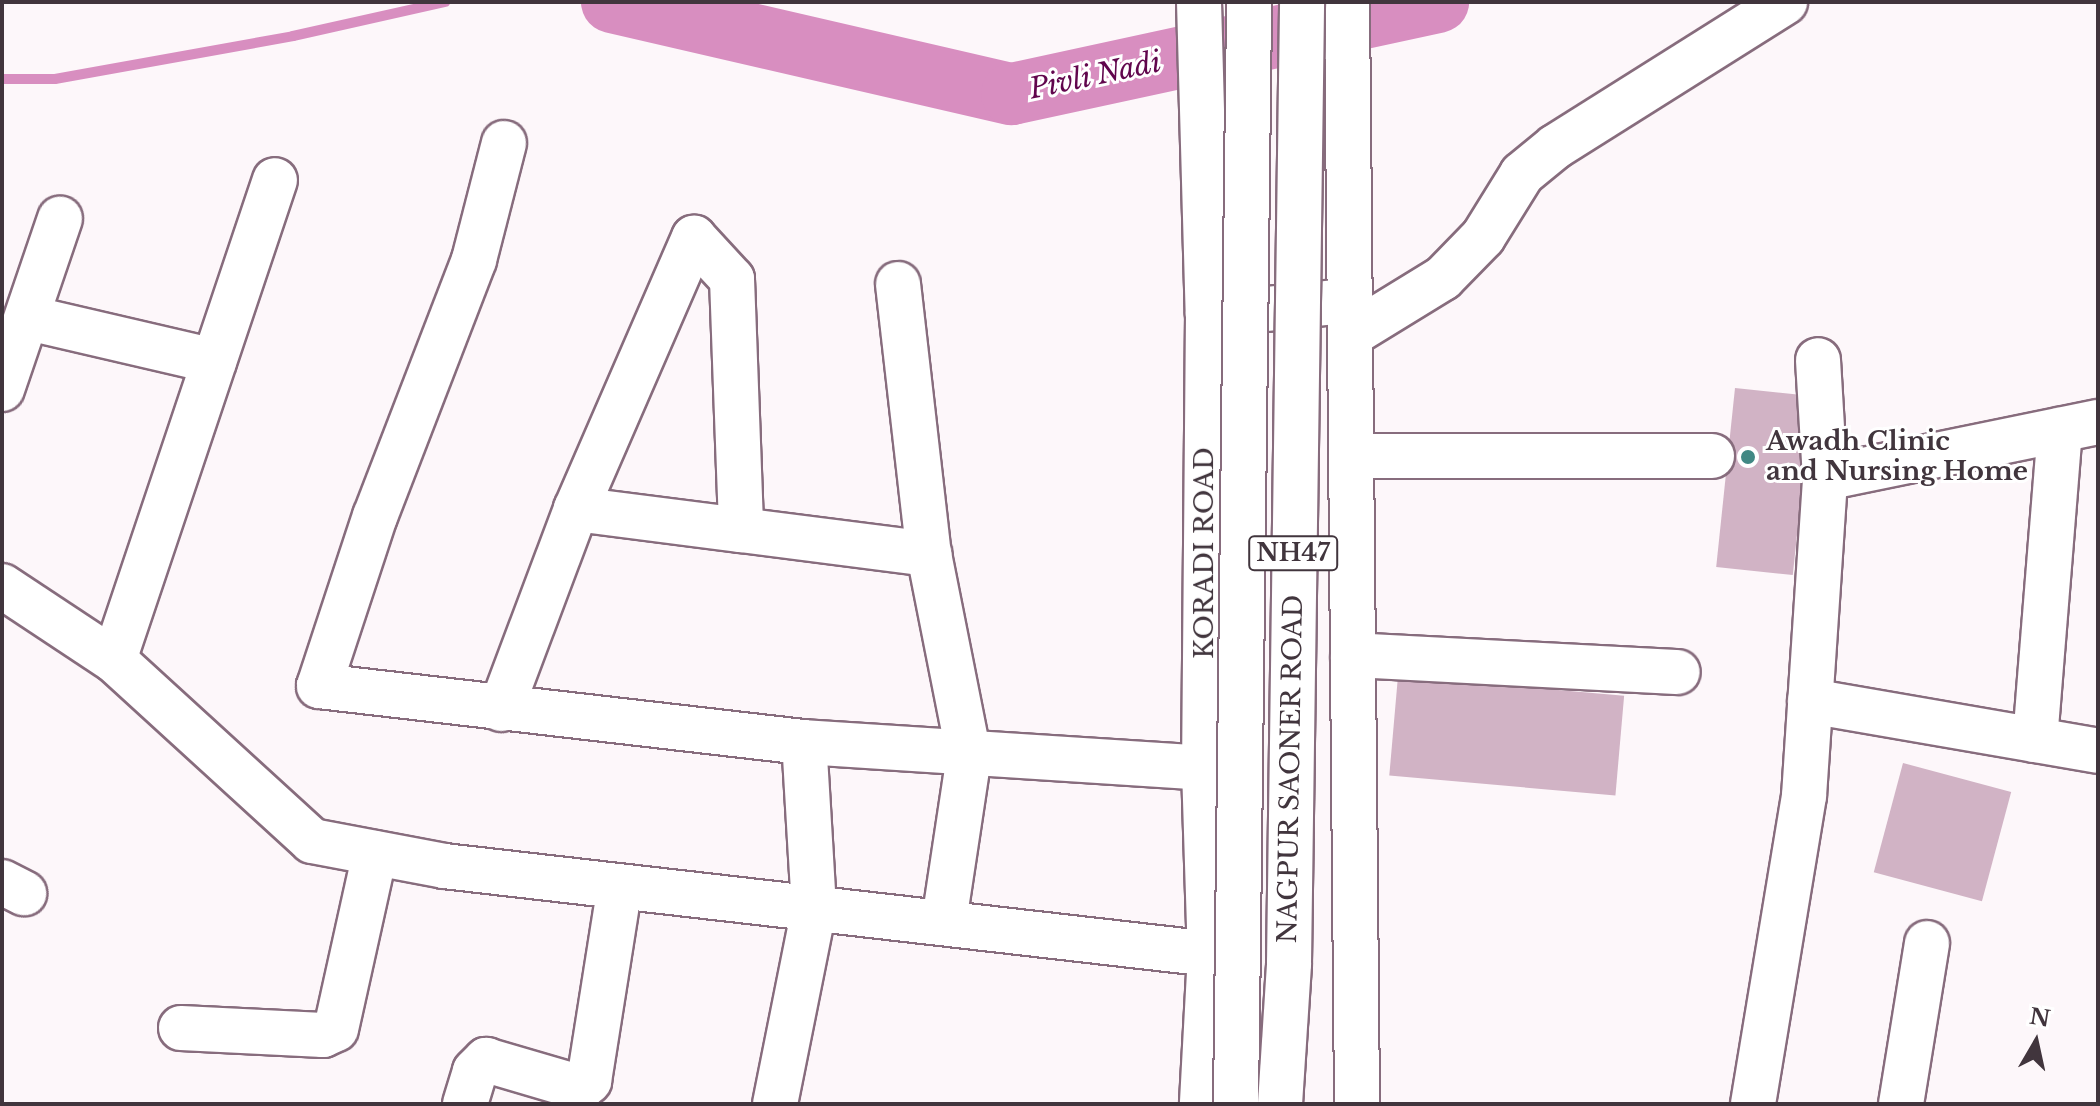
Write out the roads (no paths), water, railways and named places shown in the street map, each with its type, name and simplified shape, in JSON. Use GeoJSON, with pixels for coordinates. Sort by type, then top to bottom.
{"type":"FeatureCollection","features":[{"type":"Feature","properties":{"kind":"main road","name":"KORADI ROAD"},"geometry":{"type":"LineString","coordinates":[[1199,2],[1201,189],[1208,315],[1204,768],[1210,954],[1202,1104]]}},
{"type":"Feature","properties":{"kind":"main road","name":"NAGPUR SAONER ROAD"},"geometry":{"type":"LineString","coordinates":[[1236,1104],[1234,1046],[1242,958],[1249,2]]}},
{"type":"Feature","properties":{"kind":"main road","name":"NAGPUR SAONER ROAD"},"geometry":{"type":"LineString","coordinates":[[1280,1104],[1289,963],[1302,2]]}},
{"type":"Feature","properties":{"kind":"main road"},"geometry":{"type":"LineString","coordinates":[[1347,2],[1357,1104]]}},
{"type":"Feature","properties":{"kind":"main road"},"geometry":{"type":"LineString","coordinates":[[1208,315],[1350,318],[1443,278],[1483,237],[1522,174],[1555,147],[1785,2]]}},
{"type":"Feature","properties":{"kind":"main road"},"geometry":{"type":"LineString","coordinates":[[504,143],[474,260],[375,516],[319,686],[804,742],[969,756],[1204,768]]}},
{"type":"Feature","properties":{"kind":"main road"},"geometry":{"type":"LineString","coordinates":[[114,660],[275,180]]}},
{"type":"Feature","properties":{"kind":"main road"},"geometry":{"type":"LineString","coordinates":[[2,389],[29,318],[60,219]]}},
{"type":"Feature","properties":{"kind":"main road"},"geometry":{"type":"LineString","coordinates":[[501,709],[576,509],[694,238],[732,279],[741,530]]}},
{"type":"Feature","properties":{"kind":"main road"},"geometry":{"type":"LineString","coordinates":[[898,284],[929,554],[969,756],[944,922]]}},
{"type":"Feature","properties":{"kind":"main road"},"geometry":{"type":"LineString","coordinates":[[29,318],[214,361]]}},
{"type":"Feature","properties":{"kind":"main road"},"geometry":{"type":"LineString","coordinates":[[1753,1104],[1804,796],[1825,478],[1818,360]]}},
{"type":"Feature","properties":{"kind":"main road"},"geometry":{"type":"LineString","coordinates":[[1825,478],[2079,426],[2035,740]]}},
{"type":"Feature","properties":{"kind":"main road"},"geometry":{"type":"LineString","coordinates":[[1351,456],[1712,456]]}},
{"type":"Feature","properties":{"kind":"main road"},"geometry":{"type":"LineString","coordinates":[[576,509],[929,554]]}},
{"type":"Feature","properties":{"kind":"main road"},"geometry":{"type":"LineString","coordinates":[[2,586],[114,660],[312,841],[375,853],[620,886],[1210,954]]}},
{"type":"Feature","properties":{"kind":"main road"},"geometry":{"type":"LineString","coordinates":[[1353,655],[1678,672]]}},
{"type":"Feature","properties":{"kind":"main road"},"geometry":{"type":"LineString","coordinates":[[1810,701],[2098,751]]}},
{"type":"Feature","properties":{"kind":"main road"},"geometry":{"type":"LineString","coordinates":[[775,1104],[814,908],[804,742]]}},
{"type":"Feature","properties":{"kind":"main road"},"geometry":{"type":"LineString","coordinates":[[181,1028],[323,1035],[336,1029],[375,853]]}},
{"type":"Feature","properties":{"kind":"main road"},"geometry":{"type":"LineString","coordinates":[[465,1104],[475,1071],[486,1060],[581,1088],[589,1081],[620,886]]}},
{"type":"Feature","properties":{"kind":"main road"},"geometry":{"type":"LineString","coordinates":[[1901,1104],[1927,943]]}},
{"type":"Feature","properties":{"kind":"waterway"},"geometry":{"type":"LineString","coordinates":[[2,79],[55,79],[293,36],[445,2]]}},
{"type":"Feature","properties":{"kind":"waterway","name":"Pivli Nadi"},"geometry":{"type":"LineString","coordinates":[[612,2],[1012,94],[1438,2]]}},
{"type":"Feature","properties":{"kind":"place","name":"Awadh Clinic and Nursing Home"},"geometry":{"type":"Point","coordinates":[1748,457]}}]}
